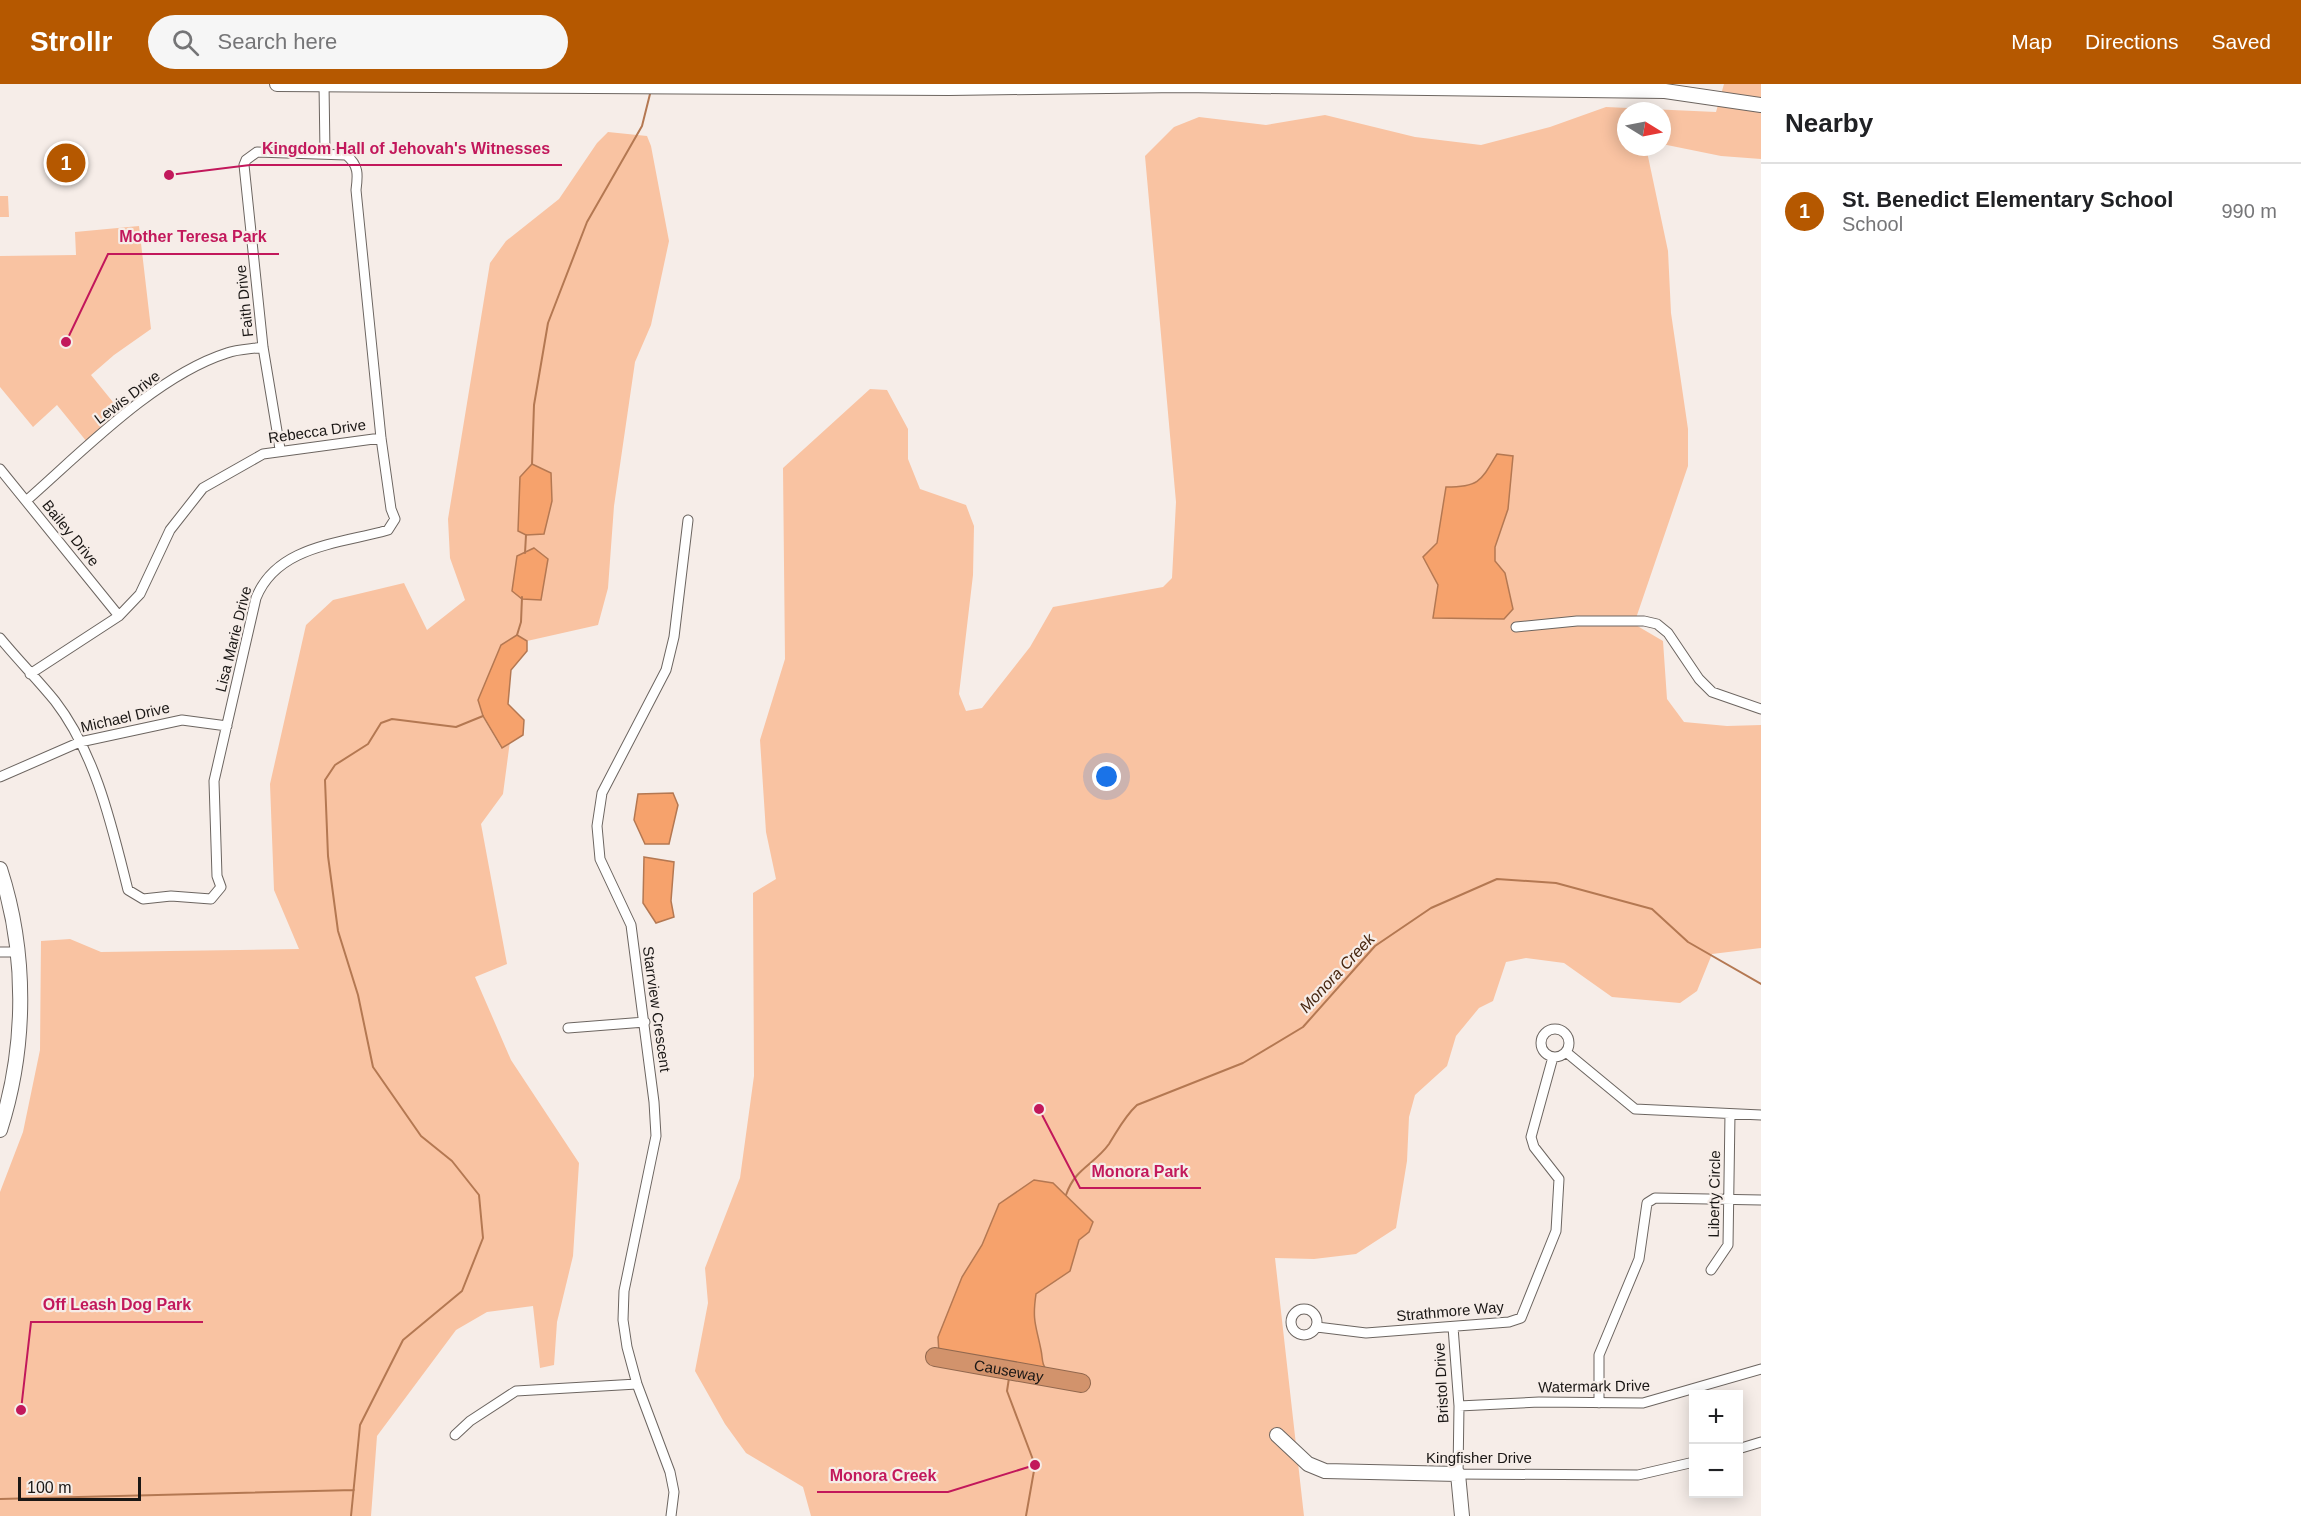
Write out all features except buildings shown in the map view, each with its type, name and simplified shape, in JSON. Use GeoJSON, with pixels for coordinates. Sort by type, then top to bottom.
{"type":"FeatureCollection","features":[{"type":"Feature","properties":{"kind":"highway","name":"Causeway"},"geometry":{"type":"LineString","coordinates":[[935,1358],[1082,1383]]}},
{"type":"Feature","properties":{"kind":"street"},"geometry":{"type":"LineString","coordinates":[[278,84],[937,88],[1180,85],[1665,91],[1761,105]]}},
{"type":"Feature","properties":{"kind":"street"},"geometry":{"type":"LineString","coordinates":[[324,84],[325,153]]}},
{"type":"Feature","properties":{"kind":"street","name":"Faith Drive"},"geometry":{"type":"LineString","coordinates":[[280,450],[263,347],[244,165],[246,160],[257,152],[325,153]]}},
{"type":"Feature","properties":{"kind":"street","name":"Lisa Marie Drive"},"geometry":{"type":"LineString","coordinates":[[0,638],[55,702],[80,742],[103,801],[125,870],[128,890],[143,899],[171,896],[211,900],[221,887],[218,876],[214,781],[256,598],[262,583],[273,569],[316,548],[388,530],[393,522],[381,438],[356,190],[358,174],[354,163],[346,155],[325,153]]}},
{"type":"Feature","properties":{"kind":"street","name":"Lewis Drive"},"geometry":{"type":"LineString","coordinates":[[26,501],[116,422],[163,387],[227,353],[263,347]]}},
{"type":"Feature","properties":{"kind":"street","name":"Rebecca Drive"},"geometry":{"type":"LineString","coordinates":[[30,674],[119,616],[140,594],[170,530],[203,488],[249,460],[280,450],[381,438]]}},
{"type":"Feature","properties":{"kind":"street","name":"Bailey Drive"},"geometry":{"type":"LineString","coordinates":[[0,469],[119,616]]}},
{"type":"Feature","properties":{"kind":"street","name":"Starrview Crescent"},"geometry":{"type":"LineString","coordinates":[[671,1516],[674,1492],[670,1472],[637,1384],[627,1347],[623,1308],[656,1136],[645,1022],[631,926],[600,859],[597,826],[602,793],[666,670],[675,637],[688,520]]}},
{"type":"Feature","properties":{"kind":"street"},"geometry":{"type":"LineString","coordinates":[[1516,627],[1577,621],[1644,621],[1657,624],[1668,633],[1699,679],[1712,692],[1761,709]]}},
{"type":"Feature","properties":{"kind":"street","name":"Michael Drive"},"geometry":{"type":"LineString","coordinates":[[0,777],[80,742],[182,720],[227,726]]}},
{"type":"Feature","properties":{"kind":"street"},"geometry":{"type":"LineString","coordinates":[[0,869],[11,906],[19,952],[16,1060],[0,1130]]}},
{"type":"Feature","properties":{"kind":"street"},"geometry":{"type":"LineString","coordinates":[[0,952],[19,952]]}},
{"type":"Feature","properties":{"kind":"street"},"geometry":{"type":"LineString","coordinates":[[568,1028],[645,1022]]}},
{"type":"Feature","properties":{"kind":"street"},"geometry":{"type":"LineString","coordinates":[[1559,1030],[1565,1034],[1569,1043],[1566,1052],[1553,1057],[1545,1053],[1541,1046],[1543,1036],[1549,1031],[1559,1030]]}},
{"type":"Feature","properties":{"kind":"street"},"geometry":{"type":"LineString","coordinates":[[1566,1052],[1635,1109],[1761,1115]]}},
{"type":"Feature","properties":{"kind":"street","name":"Strathmore Way"},"geometry":{"type":"LineString","coordinates":[[1317,1327],[1366,1333],[1453,1327],[1514,1321],[1521,1318],[1554,1240],[1560,1179],[1534,1147],[1531,1137],[1553,1057]]}},
{"type":"Feature","properties":{"kind":"street","name":"Liberty Circle"},"geometry":{"type":"LineString","coordinates":[[1711,1270],[1727,1250],[1730,1114]]}},
{"type":"Feature","properties":{"kind":"street"},"geometry":{"type":"LineString","coordinates":[[1599,1403],[1599,1355],[1639,1260],[1647,1203],[1655,1198],[1761,1200]]}},
{"type":"Feature","properties":{"kind":"street","name":"Bristol Drive"},"geometry":{"type":"LineString","coordinates":[[1453,1327],[1459,1406],[1458,1474]]}},
{"type":"Feature","properties":{"kind":"street","name":"Watermark Drive"},"geometry":{"type":"LineString","coordinates":[[1459,1406],[1642,1403],[1761,1369]]}},
{"type":"Feature","properties":{"kind":"street"},"geometry":{"type":"LineString","coordinates":[[455,1435],[470,1421],[516,1391],[543,1387],[637,1384]]}},
{"type":"Feature","properties":{"kind":"street","name":"Kingfisher Drive"},"geometry":{"type":"LineString","coordinates":[[1277,1435],[1308,1464],[1324,1471],[1638,1475],[1689,1463]]}},
{"type":"Feature","properties":{"kind":"street"},"geometry":{"type":"LineString","coordinates":[[1743,1447],[1761,1442]]}},
{"type":"Feature","properties":{"kind":"street"},"geometry":{"type":"LineString","coordinates":[[1458,1474],[1462,1516]]}},
{"type":"Feature","properties":{"kind":"shaded area"},"geometry":{"type":"Polygon","coordinates":[[[1724,84],[1761,84],[1761,159],[1721,156],[1671,146],[1671,110],[1716,112],[1724,84]]]}},
{"type":"Feature","properties":{"kind":"shaded area"},"geometry":{"type":"Polygon","coordinates":[[[1606,107],[1617,108],[1617,156],[1648,156],[1668,251],[1671,313],[1688,429],[1688,466],[1634,624],[1663,641],[1667,699],[1684,722],[1727,726],[1761,725],[1761,948],[1712,954],[1697,991],[1680,1003],[1612,997],[1564,963],[1526,958],[1506,962],[1493,1001],[1479,1008],[1456,1036],[1447,1066],[1415,1095],[1409,1117],[1407,1161],[1396,1228],[1356,1254],[1314,1259],[1275,1258],[1304,1516],[811,1516],[803,1487],[746,1453],[725,1424],[695,1371],[708,1303],[705,1268],[740,1178],[754,1076],[753,893],[776,879],[766,832],[760,740],[785,659],[783,468],[870,389],[887,390],[908,429],[908,459],[920,489],[966,505],[974,526],[973,575],[959,694],[966,711],[982,708],[1030,647],[1053,607],[1163,587],[1172,578],[1176,502],[1145,156],[1174,127],[1199,117],[1266,125],[1325,115],[1415,137],[1481,145],[1550,127],[1606,107]],[[1497,455],[1480,482],[1465,487],[1437,543],[1423,557],[1438,585],[1504,619],[1513,608],[1505,573],[1495,561],[1495,547],[1508,509],[1497,455]]]}},
{"type":"Feature","properties":{"kind":"shaded area"},"geometry":{"type":"Polygon","coordinates":[[[608,132],[647,136],[651,146],[669,241],[651,325],[635,362],[614,506],[608,588],[598,625],[527,641],[517,635],[501,645],[480,705],[483,717],[501,748],[510,741],[503,794],[481,824],[507,964],[475,977],[511,1060],[579,1163],[573,1256],[557,1322],[554,1365],[540,1368],[533,1306],[487,1312],[456,1330],[377,1436],[371,1516],[0,1516],[0,1192],[23,1132],[40,1050],[41,941],[70,939],[101,952],[299,949],[274,890],[270,784],[306,625],[333,600],[404,583],[427,630],[465,600],[450,558],[448,519],[490,263],[506,241],[559,199],[597,143],[608,132]]]}},
{"type":"Feature","properties":{"kind":"shaded area"},"geometry":{"type":"Polygon","coordinates":[[[0,196],[8,196],[9,217],[0,217],[0,196]]]}},
{"type":"Feature","properties":{"kind":"shaded area"},"geometry":{"type":"Polygon","coordinates":[[[139,226],[151,329],[114,355],[91,375],[121,412],[87,442],[57,405],[33,427],[0,387],[0,256],[76,255],[75,232],[139,226]]]}},
{"type":"Feature","properties":{"kind":"shaded area"},"geometry":{"type":"Polygon","coordinates":[[[1497,454],[1513,456],[1508,509],[1495,547],[1495,561],[1505,573],[1513,609],[1504,619],[1433,618],[1438,585],[1423,557],[1437,543],[1446,487],[1466,486],[1478,481],[1497,454]]]}},
{"type":"Feature","properties":{"kind":"shaded area"},"geometry":{"type":"Polygon","coordinates":[[[532,464],[551,473],[552,501],[544,534],[526,535],[518,531],[520,477],[532,464]]]}},
{"type":"Feature","properties":{"kind":"shaded area"},"geometry":{"type":"Polygon","coordinates":[[[534,548],[548,559],[541,600],[522,599],[512,591],[517,556],[534,548]]]}},
{"type":"Feature","properties":{"kind":"shaded area"},"geometry":{"type":"Polygon","coordinates":[[[517,635],[527,641],[527,651],[511,670],[508,704],[524,720],[523,735],[502,748],[483,716],[478,700],[501,645],[517,635]]]}},
{"type":"Feature","properties":{"kind":"shaded area"},"geometry":{"type":"Polygon","coordinates":[[[673,793],[678,805],[669,844],[645,844],[634,820],[638,794],[673,793]]]}},
{"type":"Feature","properties":{"kind":"shaded area"},"geometry":{"type":"Polygon","coordinates":[[[644,857],[674,862],[671,901],[674,917],[656,923],[643,903],[644,857]]]}},
{"type":"Feature","properties":{"kind":"shaded area"},"geometry":{"type":"Polygon","coordinates":[[[1034,1180],[1053,1183],[1093,1222],[1089,1232],[1079,1240],[1070,1271],[1036,1294],[1035,1323],[1043,1364],[1048,1372],[939,1354],[938,1337],[962,1277],[982,1245],[999,1204],[1034,1180]]]}},
{"type":"Feature","properties":{"kind":"waterway"},"geometry":{"type":"LineString","coordinates":[[532,464],[534,405],[548,323],[587,222],[642,126],[650,94]]}},
{"type":"Feature","properties":{"kind":"waterway"},"geometry":{"type":"LineString","coordinates":[[525,553],[526,535]]}},
{"type":"Feature","properties":{"kind":"waterway"},"geometry":{"type":"LineString","coordinates":[[517,635],[521,622],[522,597]]}},
{"type":"Feature","properties":{"kind":"waterway"},"geometry":{"type":"LineString","coordinates":[[351,1516],[360,1425],[403,1340],[462,1291],[483,1238],[479,1195],[452,1161],[421,1136],[373,1067],[358,995],[338,931],[328,856],[325,780],[335,765],[368,744],[381,723],[392,719],[456,727],[483,716]]}},
{"type":"Feature","properties":{"kind":"waterway","name":"Monora Creek"},"geometry":{"type":"LineString","coordinates":[[1066,1195],[1074,1179],[1109,1144],[1137,1105],[1243,1063],[1303,1027],[1375,946],[1431,908],[1497,879],[1556,883],[1652,909],[1688,942],[1761,984]]}},
{"type":"Feature","properties":{"kind":"waterway","name":"Monora Creek"},"geometry":{"type":"LineString","coordinates":[[1009,1378],[1007,1391],[1035,1465],[1026,1516]]}},
{"type":"Feature","properties":{"kind":"waterway"},"geometry":{"type":"LineString","coordinates":[[0,1499],[354,1490]]}},
{"type":"Feature","properties":{"kind":"place","name":"St. Benedict Elementary School"},"geometry":{"type":"Point","coordinates":[66,163]}},
{"type":"Feature","properties":{"kind":"place","name":"Kingdom Hall of Jehovah's Witnesses"},"geometry":{"type":"Point","coordinates":[169,175]}},
{"type":"Feature","properties":{"kind":"place","name":"Mother Teresa Park"},"geometry":{"type":"Point","coordinates":[66,342]}},
{"type":"Feature","properties":{"kind":"place","name":"Monora Park"},"geometry":{"type":"Point","coordinates":[1039,1109]}},
{"type":"Feature","properties":{"kind":"place","name":"Off Leash Dog Park"},"geometry":{"type":"Point","coordinates":[21,1410]}},
{"type":"Feature","properties":{"kind":"place","name":"Monora Creek"},"geometry":{"type":"Point","coordinates":[1035,1465]}}]}
